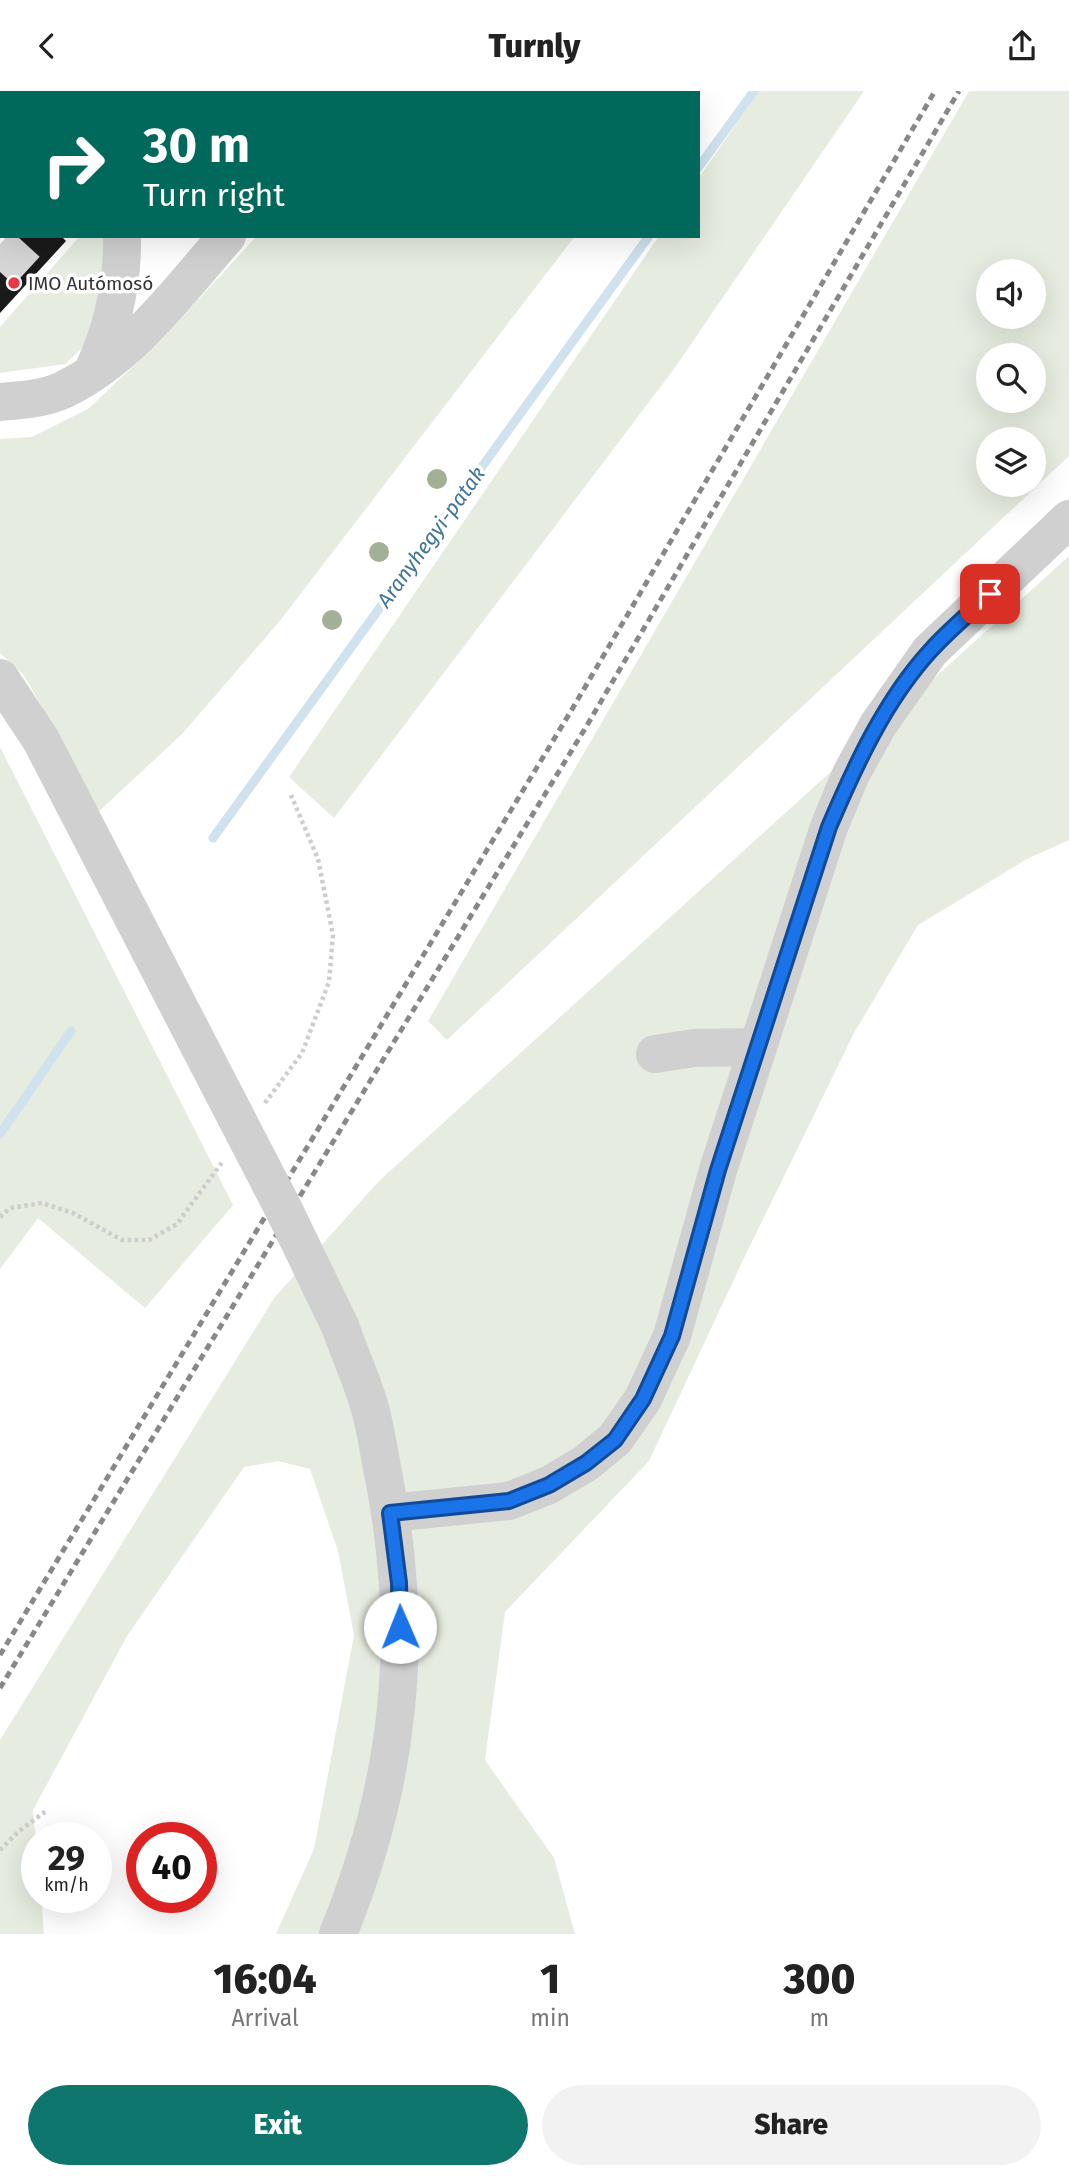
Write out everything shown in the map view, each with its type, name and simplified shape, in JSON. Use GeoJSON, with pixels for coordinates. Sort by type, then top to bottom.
{"type":"FeatureCollection","features":[{"type":"Feature","properties":{"kind":"street"},"geometry":{"type":"LineString","coordinates":[[92,374],[105,346],[116,301],[122,264],[122,238]]}},
{"type":"Feature","properties":{"kind":"street"},"geometry":{"type":"LineString","coordinates":[[0,402],[34,399],[61,391],[92,374],[161,311],[225,238]]}},
{"type":"Feature","properties":{"kind":"street"},"geometry":{"type":"LineString","coordinates":[[390,1513],[509,1501],[549,1485],[586,1463],[615,1440],[643,1399],[672,1336],[718,1170],[829,827],[851,774],[878,725],[930,651],[1069,519]]}},
{"type":"Feature","properties":{"kind":"street"},"geometry":{"type":"LineString","coordinates":[[0,678],[41,740],[283,1208],[340,1325],[370,1406],[390,1513],[399,1583],[400,1649],[391,1758],[368,1855],[338,1934]]}},
{"type":"Feature","properties":{"kind":"street"},"geometry":{"type":"LineString","coordinates":[[655,1054],[694,1048],[758,1047]]}},
{"type":"Feature","properties":{"kind":"path"},"geometry":{"type":"LineString","coordinates":[[0,1850],[19,1831],[46,1811]]}},
{"type":"Feature","properties":{"kind":"shaded area"},"geometry":{"type":"Polygon","coordinates":[[[759,91],[864,91],[674,369],[334,818],[289,777],[658,238],[700,238],[700,176],[759,91]]]}},
{"type":"Feature","properties":{"kind":"shaded area"},"geometry":{"type":"Polygon","coordinates":[[[969,91],[1069,91],[1069,456],[1046,478],[1046,427],[976,427],[976,497],[1025,497],[447,1040],[428,1021],[969,91]]]}},
{"type":"Feature","properties":{"kind":"shaded area"},"geometry":{"type":"Polygon","coordinates":[[[78,238],[118,238],[92,339],[65,364],[0,373],[0,327],[78,238]]]}},
{"type":"Feature","properties":{"kind":"shaded area"},"geometry":{"type":"Polygon","coordinates":[[[255,238],[573,238],[279,622],[182,734],[94,816],[53,726],[23,674],[0,653],[0,439],[32,437],[88,409],[159,342],[255,238]]]}},
{"type":"Feature","properties":{"kind":"shaded area"},"geometry":{"type":"Polygon","coordinates":[[[1069,556],[1069,840],[1027,859],[918,925],[854,1033],[649,1461],[505,1612],[485,1760],[554,1858],[575,1934],[276,1934],[314,1849],[354,1635],[338,1551],[310,1469],[278,1461],[244,1467],[127,1636],[33,1810],[34,1822],[21,1822],[21,1913],[42,1913],[44,1934],[0,1934],[0,1740],[275,1297],[379,1181],[1069,556]]]}},
{"type":"Feature","properties":{"kind":"shaded area"},"geometry":{"type":"Polygon","coordinates":[[[0,747],[233,1205],[145,1308],[38,1218],[0,1269],[0,747]]]}},
{"type":"Feature","properties":{"kind":"building","name":"IMO Autómosó"},"geometry":{"type":"Polygon","coordinates":[[[13,238],[63,238],[66,241],[0,313],[0,253],[13,238]]]}},
{"type":"Feature","properties":{"kind":"waterway","name":"Aranyhegyi-patak"},"geometry":{"type":"LineString","coordinates":[[700,165],[754,91]]}},
{"type":"Feature","properties":{"kind":"waterway","name":"Aranyhegyi-patak"},"geometry":{"type":"LineString","coordinates":[[213,838],[648,238]]}},
{"type":"Feature","properties":{"kind":"waterway","name":"Aranyhegyi-patak"},"geometry":{"type":"LineString","coordinates":[[0,1134],[71,1031]]}},
{"type":"Feature","properties":{"kind":"tunnel"},"geometry":{"type":"LineString","coordinates":[[0,272],[31,238]]}},
{"type":"Feature","properties":{"kind":"railway"},"geometry":{"type":"LineString","coordinates":[[0,1655],[571,711],[935,91]]}},
{"type":"Feature","properties":{"kind":"railway"},"geometry":{"type":"LineString","coordinates":[[0,1688],[586,727],[959,91]]}},
{"type":"Feature","properties":{"kind":"place","name":"IMO Autómosó"},"geometry":{"type":"Point","coordinates":[14,283]}},
{"type":"Feature","properties":{"kind":"route"},"geometry":{"type":"LineString","coordinates":[[400,1627],[399,1583],[390,1513],[509,1501],[549,1485],[586,1463],[615,1440],[643,1399],[672,1336],[718,1170],[829,827],[851,774],[878,725],[930,651],[990,594]]}}]}
